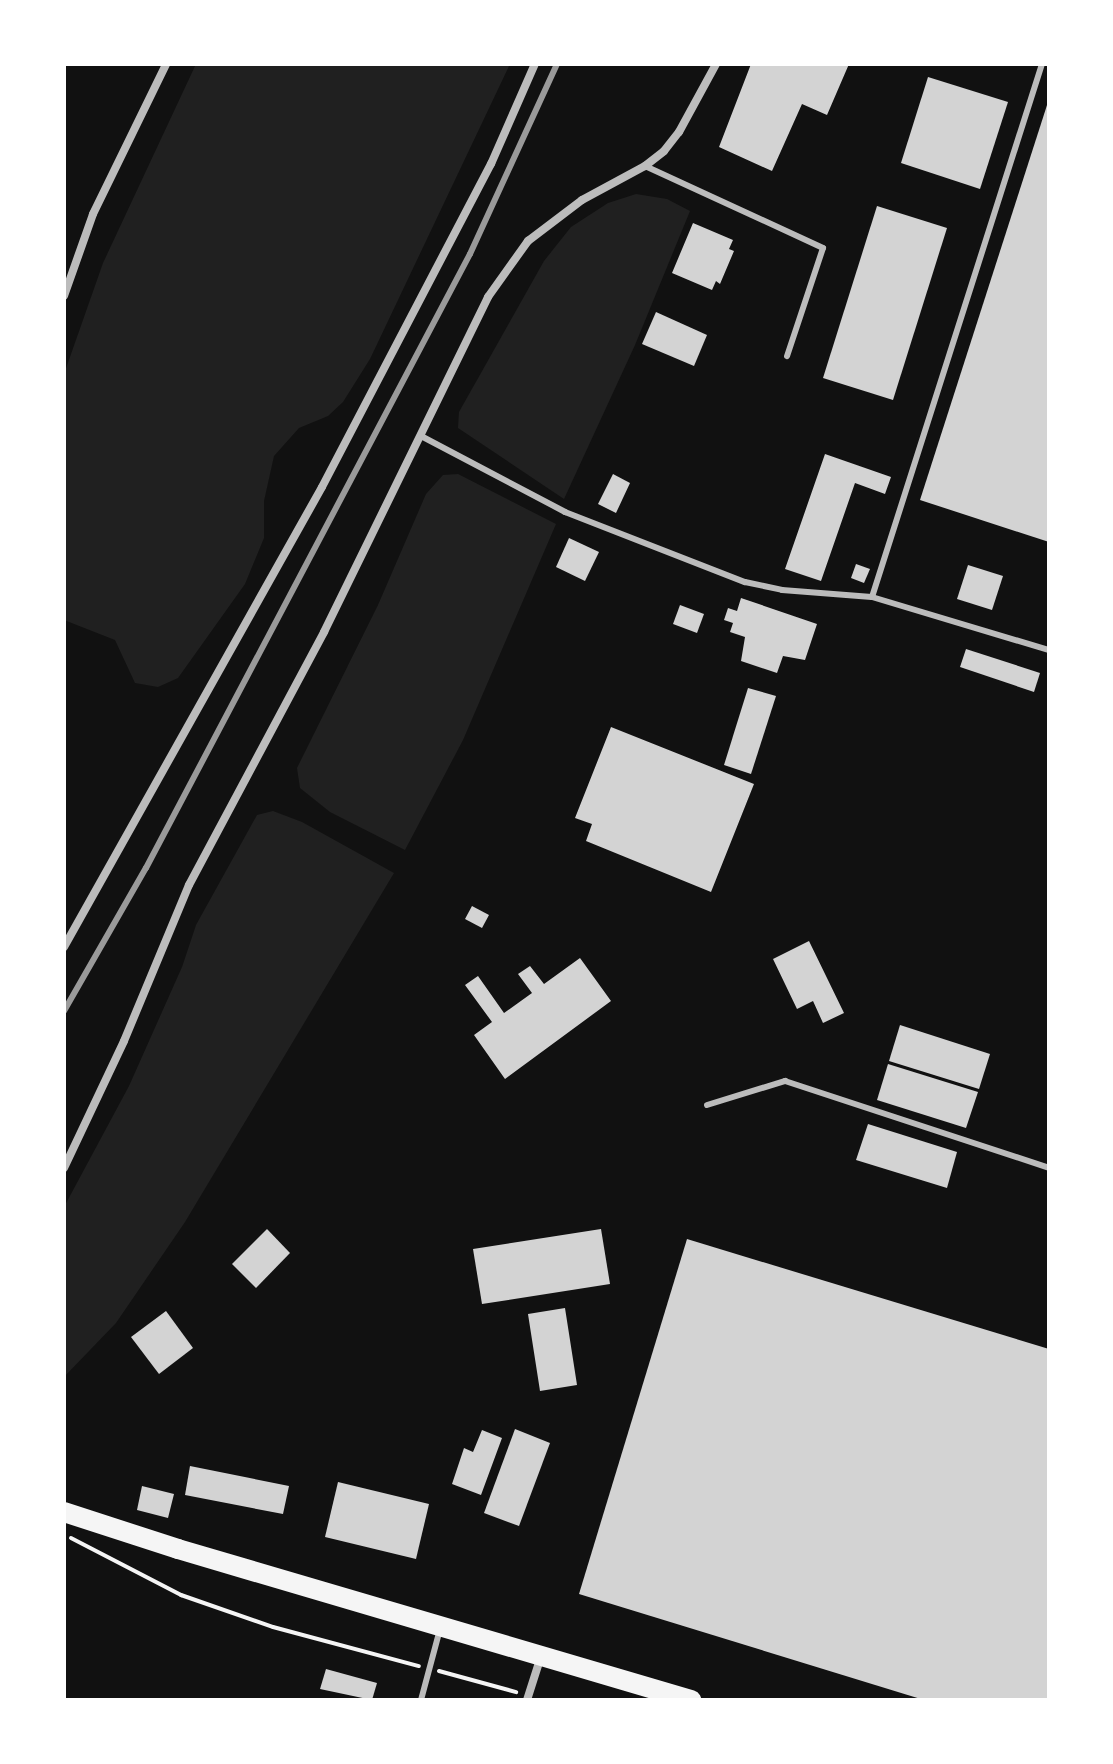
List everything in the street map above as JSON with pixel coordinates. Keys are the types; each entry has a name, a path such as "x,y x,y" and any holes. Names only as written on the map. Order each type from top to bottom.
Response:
{"main road":[{"path":"64,1512 691,1700"}],"street":[{"path":"64,296 93,214 166,64"},
{"path":"64,947 322,487 491,164 535,64"},
{"path":"64,1168 124,1041 189,885 324,632 488,297 528,241 582,200 645,166 679,132 716,64"},
{"path":"527,1698 541,1655"}],"lane":[{"path":"872,597 1042,64"},
{"path":"645,166 823,248 787,356"},
{"path":"421,436 565,512 745,582 782,590 872,597 1049,650"},
{"path":"707,1105 785,1081 1049,1168"},
{"path":"421,1700 441,1625"}],"path":[{"path":"71,1538 181,1595 273,1627 527,1698"}],"shaded area":[{"path":"196,64 510,64 370,359 343,402 328,416 299,428 274,456 264,501 264,538 245,584 178,678 158,687 135,683 115,640 64,620 64,374 103,263"},
{"path":"636,194 667,199 690,211 635,345 564,499 458,428 459,412 544,261 571,227 608,203"},
{"path":"458,474 556,524 463,740 405,850 330,812 300,788 297,768 378,605 426,494 443,475"},
{"path":"273,811 302,822 394,873 185,1222 116,1323 64,1377 64,1207 129,1086 182,967 196,925 257,815"}],"building":[{"path":"751,64 849,64 827,115 802,104 772,171 719,147"},
{"path":"928,77 1008,102 980,189 901,163"},
{"path":"1049,102 1049,542 920,500"},
{"path":"877,206 947,228 893,400 823,378"},
{"path":"693,223 733,240 729,249 734,251 720,284 716,281 712,290 672,273"},
{"path":"656,312 707,335 694,366 642,344"},
{"path":"825,454 891,477 885,494 855,483 821,581 785,569"},
{"path":"613,474 630,483 616,513 598,504"},
{"path":"569,538 599,552 585,581 556,567"},
{"path":"856,564 870,569 864,583 851,578"},
{"path":"968,565 1003,576 992,610 957,599"},
{"path":"741,598 817,624 805,660 783,656 777,673 741,661 745,637 730,632 733,623 724,620 728,608 737,611"},
{"path":"680,605 704,614 697,633 673,624"},
{"path":"966,649 1040,673 1034,692 960,667"},
{"path":"748,688 776,696 751,774 724,765"},
{"path":"611,727 754,784 711,892 586,841 592,824 575,818"},
{"path":"472,906 489,915 482,928 465,919"},
{"path":"809,941 844,1013 823,1023 813,1001 797,1009 773,959"},
{"path":"580,958 611,1001 505,1079 474,1035 492,1022 465,985 478,976 504,1013 532,993 518,974 530,966 544,984"},
{"path":"900,1025 990,1054 979,1089 889,1061"},
{"path":"888,1064 978,1092 966,1128 877,1100"},
{"path":"868,1124 957,1152 947,1188 856,1160"},
{"path":"267,1229 290,1253 256,1288 232,1264"},
{"path":"601,1229 610,1284 482,1304 473,1249"},
{"path":"687,1239 1049,1349 1049,1700 924,1700 579,1594"},
{"path":"565,1308 577,1385 540,1391 528,1314"},
{"path":"166,1311 193,1348 159,1374 131,1337"},
{"path":"515,1429 550,1443 519,1526 484,1513"},
{"path":"482,1430 502,1438 481,1495 452,1484 464,1448 473,1452"},
{"path":"190,1466 289,1486 283,1514 185,1495"},
{"path":"338,1482 429,1504 416,1559 325,1537"},
{"path":"142,1486 174,1494 168,1518 137,1510"},
{"path":"326,1669 377,1683 372,1700 320,1689"}],"railway":[{"path":"64,1011 146,868 470,254 557,64"}]}
